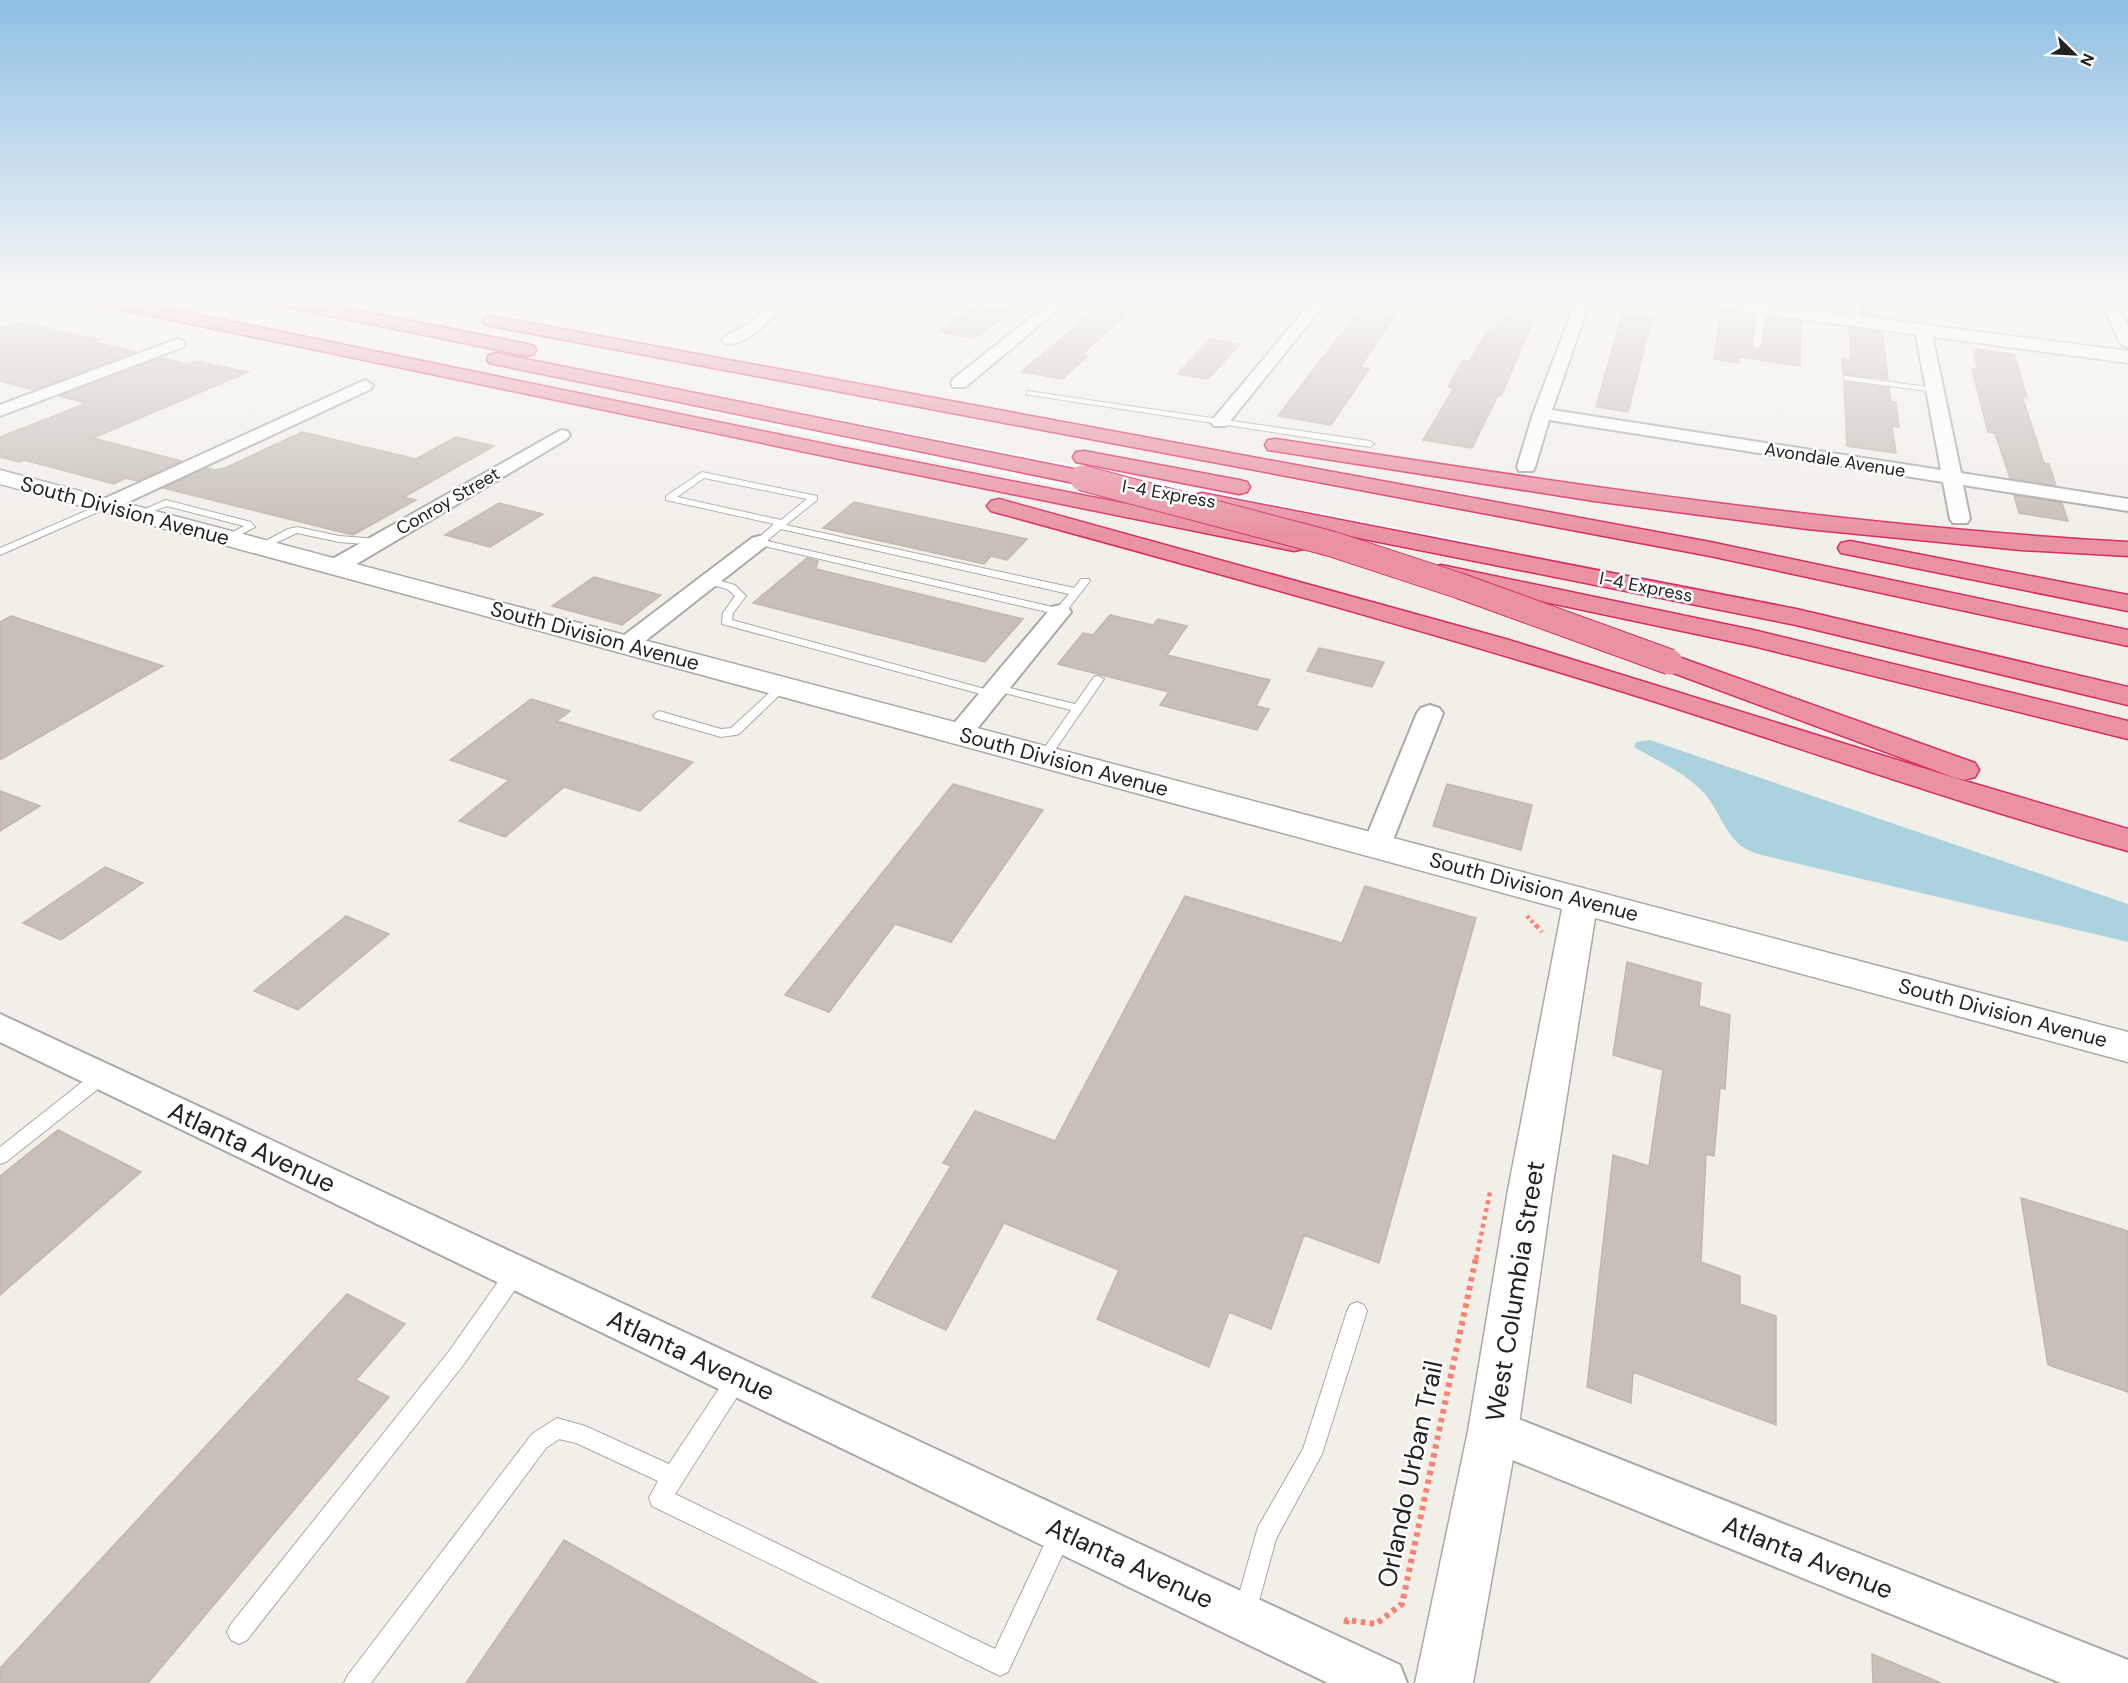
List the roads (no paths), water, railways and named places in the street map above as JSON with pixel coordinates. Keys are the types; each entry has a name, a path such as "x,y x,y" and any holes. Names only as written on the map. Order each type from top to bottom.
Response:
{"highway":[{"path":"484,380 1753,638 2128,730"},
{"name":"I-4 Express","path":"603,380 1082,478 1481,543"},
{"name":"I-4 Express","path":"646,380 1481,543 2128,696"},
{"path":"810,380 1710,549 2128,638"},
{"path":"864,380 1529,476 1713,512 1896,534 2037,545 2128,549"},
{"path":"844,454 889,476 1456,633 1667,697 1896,771 2128,840"},
{"path":"1529,476 2128,603"},
{"path":"1082,478 1204,508 1332,544 1534,612 2128,830"}],"street":[{"path":"0,411 83,380"},
{"path":"959,383 963,380"},
{"path":"1220,422 1255,380"},
{"path":"1529,476 1542,414 1555,380"},
{"path":"1933,380 1960,519"},
{"path":"104,506 365,385"},
{"name":"Avondale Avenue","path":"1542,414 2128,506"},
{"name":"Conroy Street","path":"335,567 561,435"},
{"name":"South Division Avenue","path":"3,480 627,644 2128,1047"},
{"path":"627,644 759,542"},
{"path":"959,734 1060,612"},
{"path":"1377,845 1430,713"},
{"name":"West Columbia Street","path":"1444,1683 1493,1431 1530,1190 1581,899"},
{"name":"Atlanta Avenue","path":"0,1027 1382,1683"},
{"name":"Atlanta Avenue","path":"1493,1431 2123,1683"}],"lane":[{"path":"1858,380 1935,390"},
{"path":"1030,393 1370,444"},
{"path":"759,542 780,525 814,498 702,475 669,498 780,525 1076,592"},
{"path":"0,552 104,506"},
{"path":"259,547 297,530 339,539 378,542"},
{"path":"759,542 1060,612 1085,581"},
{"path":"709,581 731,587 741,596 728,614 726,622 994,691 1078,708"},
{"path":"1044,757 1098,679"},
{"path":"659,715 721,733 735,731 783,686"},
{"path":"0,1157 102,1076"},
{"path":"239,1632 457,1357 516,1272"},
{"path":"1244,1617 1266,1535 1312,1454 1357,1311"},
{"path":"738,1377 660,1498 1000,1664 1062,1531"},
{"path":"356,1683 539,1441 557,1428 578,1433 673,1477"}],"water":[{"path":"1650,740 2128,904 2128,942 1751,851 1733,838 1707,796 1693,783 1677,771 1634,747 1636,742"}]}
